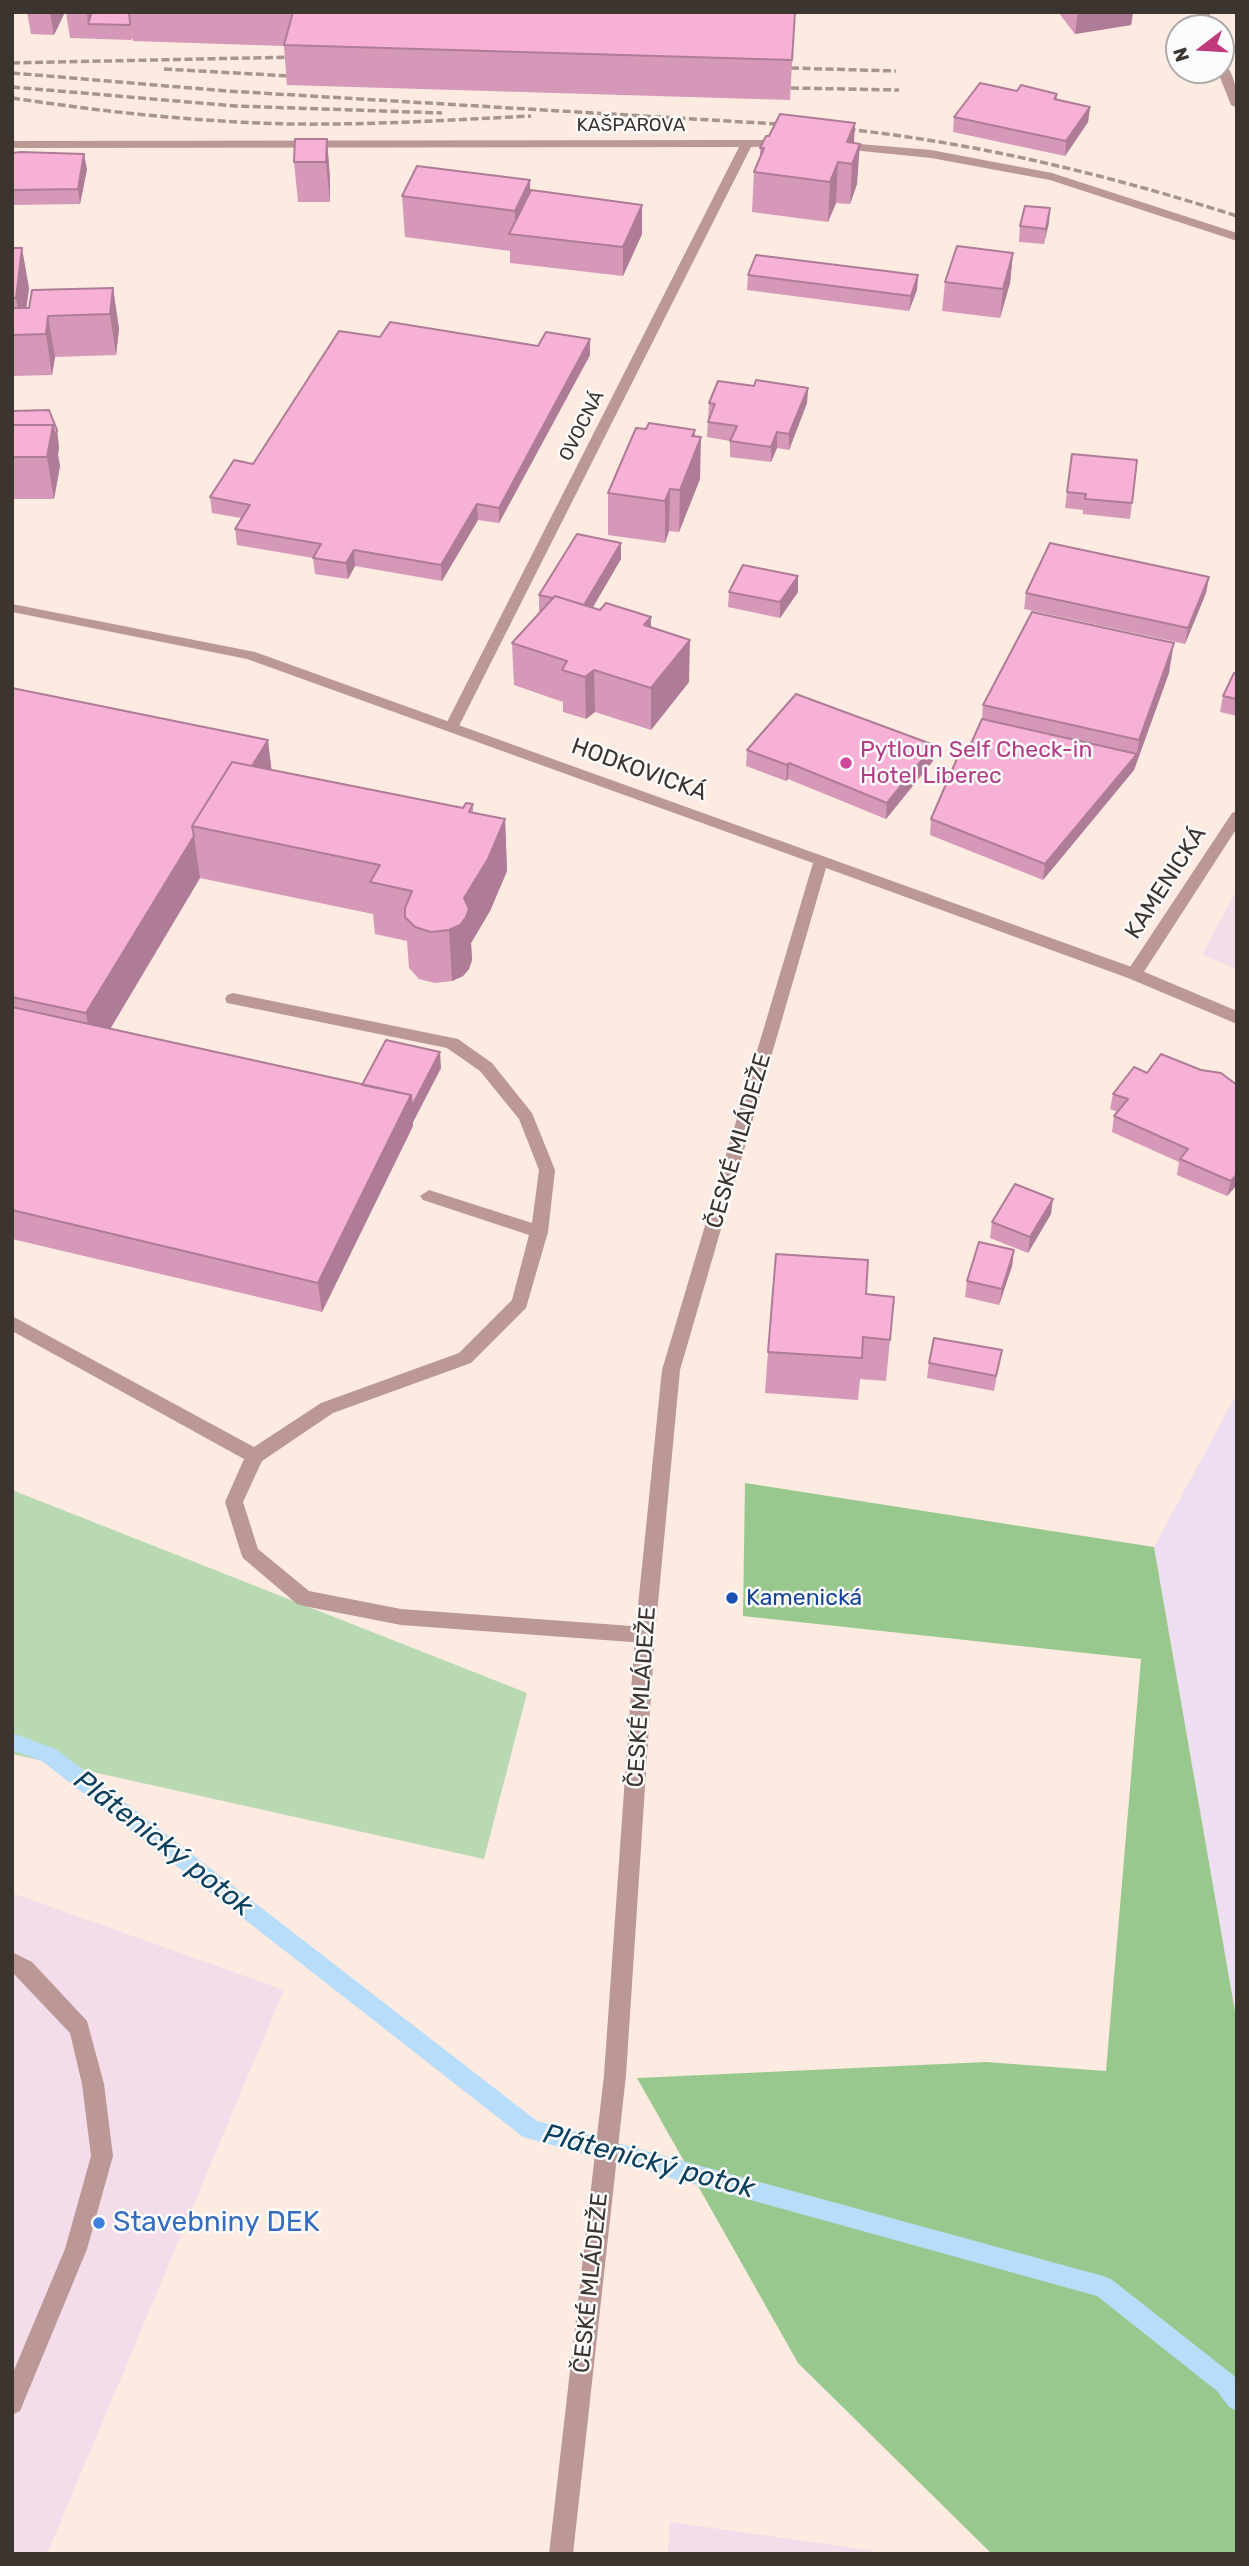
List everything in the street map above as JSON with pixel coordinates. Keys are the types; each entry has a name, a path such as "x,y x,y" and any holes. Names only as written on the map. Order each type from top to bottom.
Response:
{"street":[{"path":"1229,84 1237,105"},
{"name":"OVOCNÁ","path":"452,726 747,143"},
{"name":"KAŠPAROVA","path":"12,145 796,143"},
{"path":"822,144 931,153 1052,177 1237,237"},
{"name":"HODKOVICKÁ","path":"12,608 250,655 1134,974 1237,1018"},
{"name":"KAMENICKÁ","path":"1134,974 1237,816"},
{"name":"ČESKÉ MLÁDEŽE","path":"561,2554 615,2075 645,1635 671,1370 821,860"},
{"path":"233,999 452,1043 486,1067 526,1116 547,1170 538,1232 520,1303 465,1358 327,1408 254,1456 234,1503 250,1553 304,1598 401,1617 645,1635"},
{"path":"429,1196 538,1232"},
{"path":"12,1323 254,1456"},
{"path":"12,1961 25,1969 79,2028 93,2084 102,2155 76,2249 12,2403"}],"shaded area":[{"path":"1237,889 1237,969 1202,955"},
{"path":"1237,1393 1237,2023 1154,1547"},
{"name":"Stavebniny DEK","path":"12,1893 284,1990 47,2554 12,2554"},
{"path":"670,2522 868,2550 879,2554 668,2554"}],"green space":[{"path":"745,1483 1154,1547 1237,2023 1237,2554 992,2554 798,2363 637,2078 986,2062 1106,2071 1141,1659 743,1616"},
{"path":"12,1490 527,1693 484,1859 12,1754"}],"building":[{"path":"92,12 129,12 130,25 88,24"},
{"path":"293,12 795,12 792,60 284,45"},
{"path":"980,83 1017,91 1021,85 1057,94 1054,99 1090,107 1066,141 954,117"},
{"path":"780,114 855,123 847,142 860,144 852,164 838,162 830,182 754,172 764,148 760,148"},
{"path":"295,139 327,139 326,162 294,162"},
{"path":"12,153 84,154 78,189 12,190"},
{"path":"417,166 530,180 515,211 402,196"},
{"path":"531,190 642,205 623,247 509,234"},
{"path":"1025,206 1050,208 1046,229 1020,226"},
{"path":"957,246 1013,253 1003,289 945,282"},
{"path":"12,248 22,248 16,298 12,298"},
{"path":"756,255 918,275 911,296 748,275"},
{"path":"113,288 110,314 48,316 46,334 12,335 12,308 29,308 32,290"},
{"path":"390,322 538,346 546,332 590,339 499,508 477,504 441,565 354,550 346,563 313,558 321,544 235,529 250,505 210,497 234,460 253,464 339,331 380,337"},
{"path":"756,380 808,388 789,434 777,432 771,447 730,441 737,426 708,422 715,404 709,403 718,381 754,386"},
{"path":"49,410 57,430 55,439 53,425 12,425 12,411"},
{"path":"649,423 695,430 692,436 701,437 680,490 670,489 665,501 608,493 636,428 646,429"},
{"path":"12,425 53,425 47,457 12,457"},
{"path":"1072,454 1137,460 1132,503 1085,499 1086,494 1067,492"},
{"path":"577,534 621,543 584,605 555,596 553,598 539,595"},
{"path":"1050,543 1209,577 1188,628 1026,593"},
{"path":"743,565 798,576 780,602 729,592"},
{"path":"555,596 600,610 606,603 651,617 644,625 690,640 651,688 594,670 585,677 562,670 567,661 512,643"},
{"path":"1032,612 1174,643 1139,740 983,705"},
{"path":"1234,673 1237,673 1237,699 1223,696"},
{"path":"12,688 268,740 252,766 232,762 192,826 194,836 86,1013 12,997"},
{"path":"796,694 934,745 887,803 789,763 787,765 747,750"},
{"path":"982,719 1137,754 1045,864 931,819 962,747 969,748"},
{"path":"232,762 463,808 466,803 473,804 469,812 505,819 488,859 464,898 469,909 466,917 460,925 449,930 431,932 415,927 405,917 405,908 412,891 370,882 380,865 192,826"},
{"path":"12,1007 411,1095 318,1283 12,1210"},
{"path":"386,1040 440,1052 412,1106 411,1095 362,1085"},
{"path":"1161,1054 1201,1070 1221,1073 1237,1085 1237,1174 1231,1181 1180,1159 1188,1149 1114,1116 1128,1099 1113,1094 1134,1067 1147,1073"},
{"path":"1015,1184 1053,1199 1030,1237 992,1222"},
{"path":"979,1242 1014,1250 1002,1289 967,1281"},
{"path":"776,1254 868,1260 866,1294 894,1297 890,1340 863,1337 862,1358 768,1352"},
{"path":"934,1338 1002,1350 996,1376 929,1363"}],"waterway":[{"name":"Plátenický potok","path":"12,1741 49,1755 531,2130 1103,2287 1225,2383 1237,2399"}],"railway":[{"path":"12,63 295,57"},
{"path":"791,68 896,71"},
{"path":"164,69 290,76"},
{"path":"12,73 227,91 794,125"},
{"path":"12,87 235,106 442,113"},
{"path":"791,88 899,90"},
{"path":"12,98 152,116 257,123 352,124 531,116"},
{"path":"836,128 989,151 1138,186 1237,216"}],"place":[{"name":"Pytloun Self Check-in Hotel Liberec","path":"846,763"},
{"name":"Kamenická","path":"732,1598"},
{"name":"Stavebniny DEK","path":"99,2223"}]}
